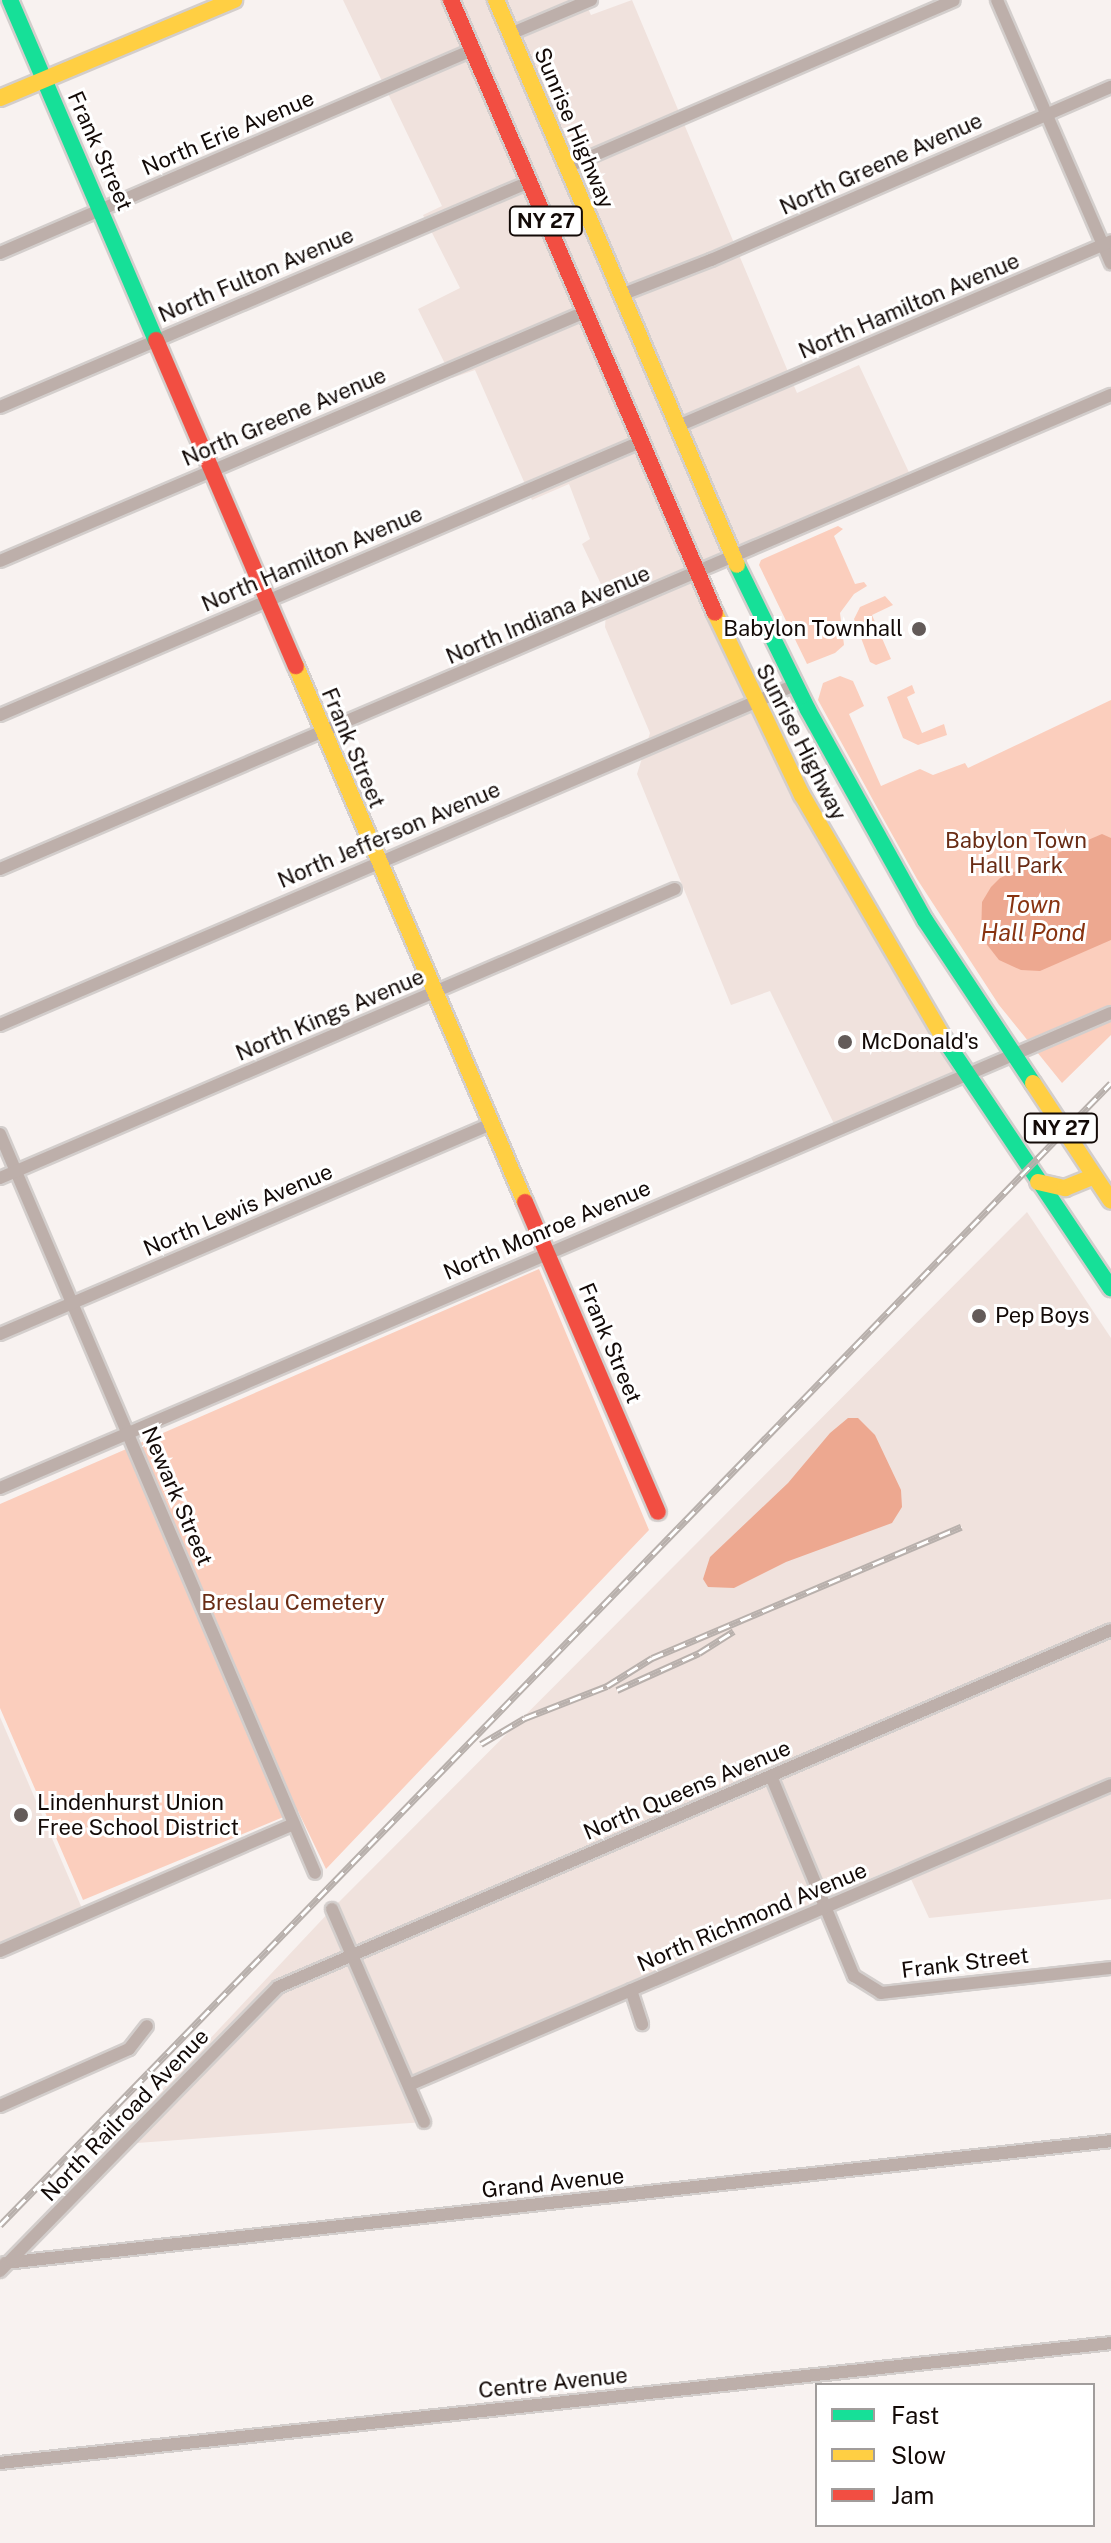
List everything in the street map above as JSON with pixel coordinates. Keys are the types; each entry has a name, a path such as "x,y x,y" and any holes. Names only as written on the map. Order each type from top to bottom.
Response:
{"main road":[{"name":"Frank Street","path":"10,0 658,1512"},
{"path":"0,98 234,0"},
{"name":"Sunrise Highway","path":"451,0 696,574 755,702 855,894 966,1075 1111,1288"},
{"name":"Sunrise Highway","path":"496,0 734,558 795,685 901,880 1012,1055 1111,1201"},
{"path":"1038,1182 1065,1188 1094,1176"}],"street":[{"path":"510,34 591,0"},
{"path":"567,167 954,0"},
{"path":"997,0 1107,243 1111,263"},
{"name":"North Erie Avenue","path":"0,253 472,50"},
{"name":"North Greene Avenue","path":"621,295 718,257 1111,87"},
{"name":"North Fulton Avenue","path":"0,407 529,182"},
{"name":"North Hamilton Avenue","path":"678,426 1107,243"},
{"name":"North Greene Avenue","path":"0,561 585,312"},
{"name":"North Indiana Avenue","path":"0,869 1111,395"},
{"name":"North Hamilton Avenue","path":"0,715 640,442"},
{"name":"North Jefferson Avenue","path":"0,1025 795,685"},
{"name":"North Kings Avenue","path":"0,1178 675,889"},
{"name":"North Monroe Avenue","path":"0,1488 1111,1013"},
{"name":"North Lewis Avenue","path":"0,1334 491,1124"},
{"name":"Newark Street","path":"0,1134 315,1873"},
{"path":"1094,1176 1111,1167"},
{"name":"North Queens Avenue","path":"278,1987 1111,1630"},
{"name":"Frank Street","path":"771,1776 854,1976 881,1993 1111,1968"},
{"name":"North Richmond Avenue","path":"409,2085 1111,1785"},
{"path":"0,1951 294,1824"},
{"path":"332,1909 424,2122"},
{"name":"North Railroad Avenue","path":"3,2266 278,1987"},
{"path":"631,1990 642,2024"},
{"path":"0,2106 129,2049 147,2026"},
{"name":"Grand Avenue","path":"3,2266 1111,2141"},
{"name":"Centre Avenue","path":"0,2463 1111,2343"}],"shaded area":[{"path":"343,0 584,0 591,15 632,0 797,393 859,365 913,481 697,573 755,702 966,1075 837,1130 770,991 731,1005 637,774 650,733 605,627 607,597 582,544 590,539 569,484 532,500 475,370 452,378 418,309 460,288 423,215 442,206"},
{"path":"1027,1212 1111,1338 1111,1899 929,1918 904,1864 399,2081 424,2122 110,2145 332,1909"},
{"name":"Lindenhurst Union Free School District","path":"0,1717 84,1913 0,1951"}],"green space":[{"path":"838,526 843,529 834,536 855,584 864,582 867,586 854,594 840,613 844,645 835,653 807,664 759,565 761,560"},
{"path":"885,596 893,605 872,615 891,659 876,665 870,662 854,619 860,607"},
{"name":"Babylon Town Hall Park","path":"840,676 853,681 864,706 849,714 881,786 920,769 933,775 965,763 968,768 1111,700 1111,1035 1062,1083 999,1005 917,879 818,700 823,683"},
{"path":"912,685 915,693 907,697 922,733 944,724 947,735 918,745 903,738 887,697"},
{"name":"Breslau Cemetery","path":"539,1269 649,1530 326,1869 298,1811 83,1900 0,1708 0,1504"}],"water":[{"name":"Town Hall Pond","path":"1102,834 1111,838 1111,940 1040,971 1021,970 999,960 981,937 982,902 991,887 1000,878"},
{"path":"848,1418 858,1418 875,1435 901,1490 902,1507 892,1523 786,1562 734,1588 708,1587 703,1579 710,1557 788,1483 830,1433"}],"railway":[{"path":"0,2225 1111,1083"},
{"path":"481,1744 525,1718 607,1686 652,1658 961,1527"},
{"path":"617,1690 699,1653 734,1631"}],"traffic: fast":[{"path":"10,0 156,340"},
{"path":"737,565 808,710 925,920 1033,1083"},
{"path":"944,1039 1111,1288"}],"traffic: slow":[{"path":"0,98 234,0"},
{"path":"496,0 737,565"},
{"path":"715,613 802,795 944,1039"},
{"path":"296,666 525,1202"},
{"path":"1033,1083 1111,1201"},
{"path":"1038,1182 1065,1188 1094,1176"}],"traffic: jam":[{"path":"451,0 715,613"},
{"path":"156,340 296,666"},
{"path":"525,1202 658,1512"}],"place":[{"name":"Babylon Townhall","path":"919,629"},
{"name":"McDonald's","path":"845,1042"},
{"name":"Pep Boys","path":"979,1316"},
{"name":"Lindenhurst Union Free School District","path":"21,1815"}]}
